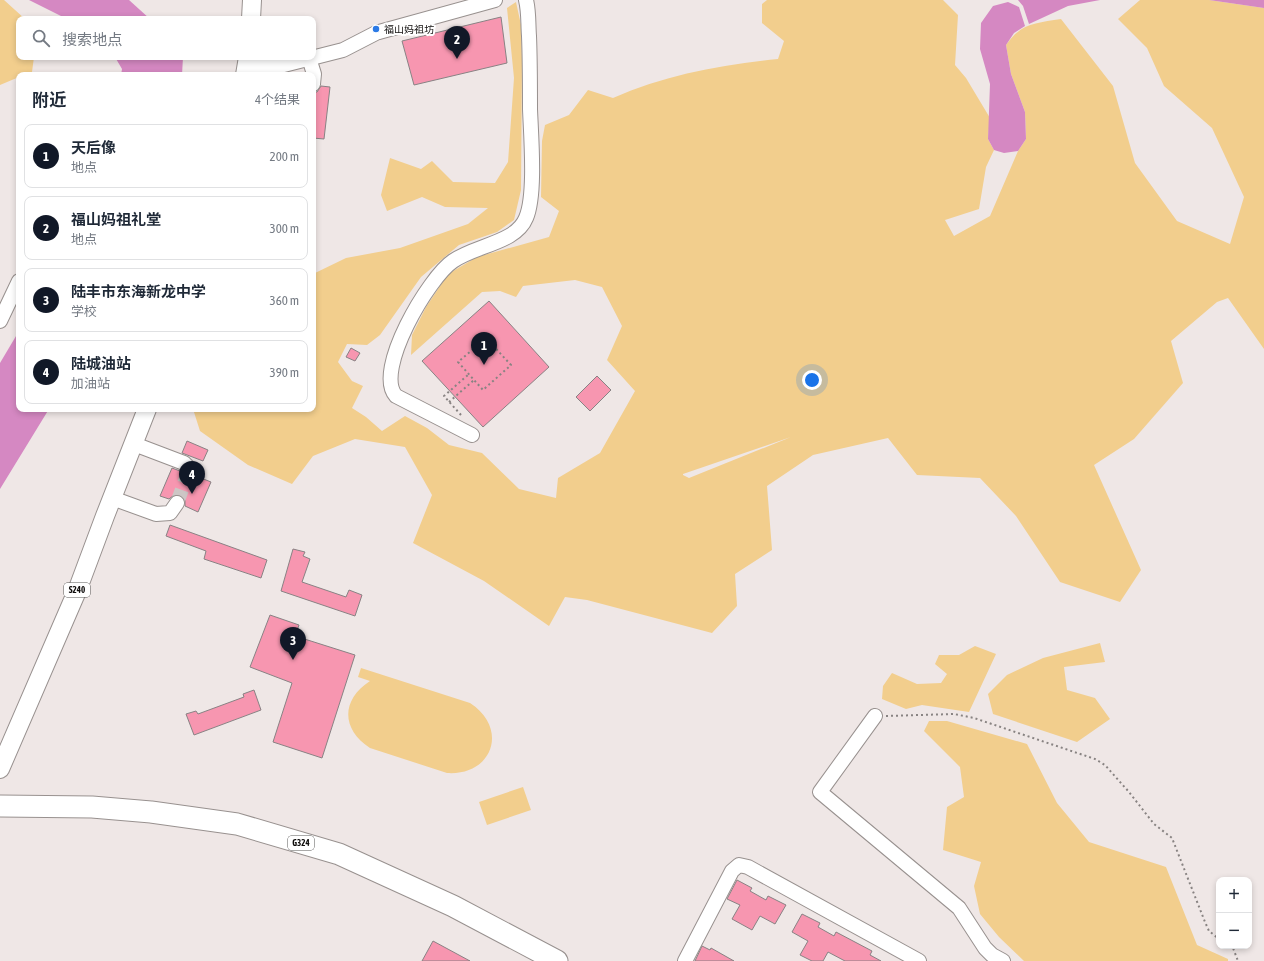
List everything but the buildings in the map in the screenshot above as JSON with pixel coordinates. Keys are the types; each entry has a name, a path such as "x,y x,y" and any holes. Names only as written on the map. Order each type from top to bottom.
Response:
{"highway":[{"name":"G324","path":"0,806 92,807 151,812 237,824 339,854 453,906 557,961"}],"main road":[{"path":"251,16 252,0"},
{"name":"S240","path":"0,769 77,591 146,412"}],"street":[{"path":"316,56 343,50 378,32 495,0"},
{"path":"472,435 396,396 392,392 392,369 397,350 410,319 434,279 451,262 467,252 512,236 520,228 527,217 531,200 531,168 530,56 526,0"},
{"path":"247,66 276,67 284,70 305,60"},
{"path":"310,60 313,72"},
{"path":"0,321 16,286"},
{"path":"134,444 184,463 188,466 188,473"},
{"path":"112,498 159,515 170,513 177,503"},
{"path":"875,716 820,792 960,908 985,948 992,955 1003,961"},
{"path":"685,961 732,871 739,865 748,867 919,961"}],"path":[{"path":"486,338 511,365 483,390 469,374 458,362 486,338"},
{"path":"444,396 469,374"},
{"path":"449,402 474,380"},
{"path":"875,716 934,713 968,717 1077,752 1095,759 1105,765 1129,792 1154,824 1172,838 1209,931 1216,937"},
{"path":"1233,949 1238,961"}],"shaded area":[{"path":"0,0 4,0 22,16 16,16 16,60 34,60 32,72 16,72 16,78 0,85"},
{"path":"29,0 129,0 147,16 61,16"},
{"path":"767,0 943,0 958,15 955,65 966,78 990,118 988,139 994,150 986,167 979,209 945,220 954,236 990,216 1018,151 1026,139 1025,112 1011,74 1006,45 1017,32 1023,28 1037,23 1061,19 1113,86 1135,163 1177,221 1230,244 1244,197 1212,128 1164,86 1147,48 1118,19 1140,0 1209,0 1264,8 1264,349 1228,298 1217,302 1171,341 1183,383 1134,439 1094,465 1141,570 1120,602 1060,582 1016,516 980,478 917,475 888,438 813,455 767,486 772,550 735,574 737,606 712,633 587,600 565,597 549,626 484,581 413,543 432,495 405,447 355,439 313,456 292,484 248,465 200,431 194,412 316,412 316,273 346,258 400,248 468,224 488,208 445,207 422,197 387,211 381,195 390,158 421,169 432,161 453,182 495,183 508,162 514,78 507,8 516,2 521,25 522,60 521,190 514,220 497,232 459,245 421,277 380,335 367,345 347,344 338,362 352,381 363,386 352,408 366,417 382,431 405,416 427,428 449,445 482,453 519,489 556,498 558,478 600,453 635,391 607,360 622,326 602,287 575,280 523,286 516,297 500,291 482,292 411,355 412,335 426,307 448,274 477,257 549,237 559,211 541,197 542,141 545,125 569,115 588,90 613,98 653,83 694,72 735,64 778,59 784,41 762,23 762,4","holes":["791,437 689,478 683,474"]},
{"path":"1018,0 1100,0 1068,6 1029,24 1023,6"},
{"path":"1209,0 1264,0 1264,8"},
{"path":"1008,2 1019,7 1025,26 1014,33 1006,45 1011,74 1025,112 1026,139 1018,151 1004,153 994,150 988,139 990,84 980,49 981,23 993,6"},
{"path":"117,60 183,60 182,72 122,72 122,69"},
{"path":"16,336 16,412 47,412 0,489 0,363"},
{"path":"1100,643 1105,662 1064,667 1067,690 1095,698 1110,719 1077,742 993,714 988,694 1007,675 1043,658"},
{"path":"975,646 996,654 969,712 922,705 906,709 882,699 883,686 892,673 917,684 941,683 947,674 935,664 939,655 959,655"},
{"path":"361,668 470,703 482,713 489,725 492,737 490,748 485,759 475,767 463,772 447,773 370,748 360,740 354,732 348,714 354,697 360,689 370,681 358,677"},
{"path":"929,721 947,721 1027,744 1057,803 1089,842 1166,867 1197,945 1228,959 1228,961 1024,961 999,937 980,914 974,886 981,862 943,850 947,807 964,797 960,767 924,731"},
{"path":"523,787 531,810 487,825 479,802"}],"tunnel":[{"path":"177,503 188,473"}],"place":[{"name":"福山妈祖坊","path":"376,29"},
{"name":"福山妈祖礼堂","path":"457,59"},
{"name":"天后像","path":"484,365"},
{"name":"陆城油站","path":"192,494"},
{"name":"陆丰市东海新龙中学","path":"293,660"}]}
